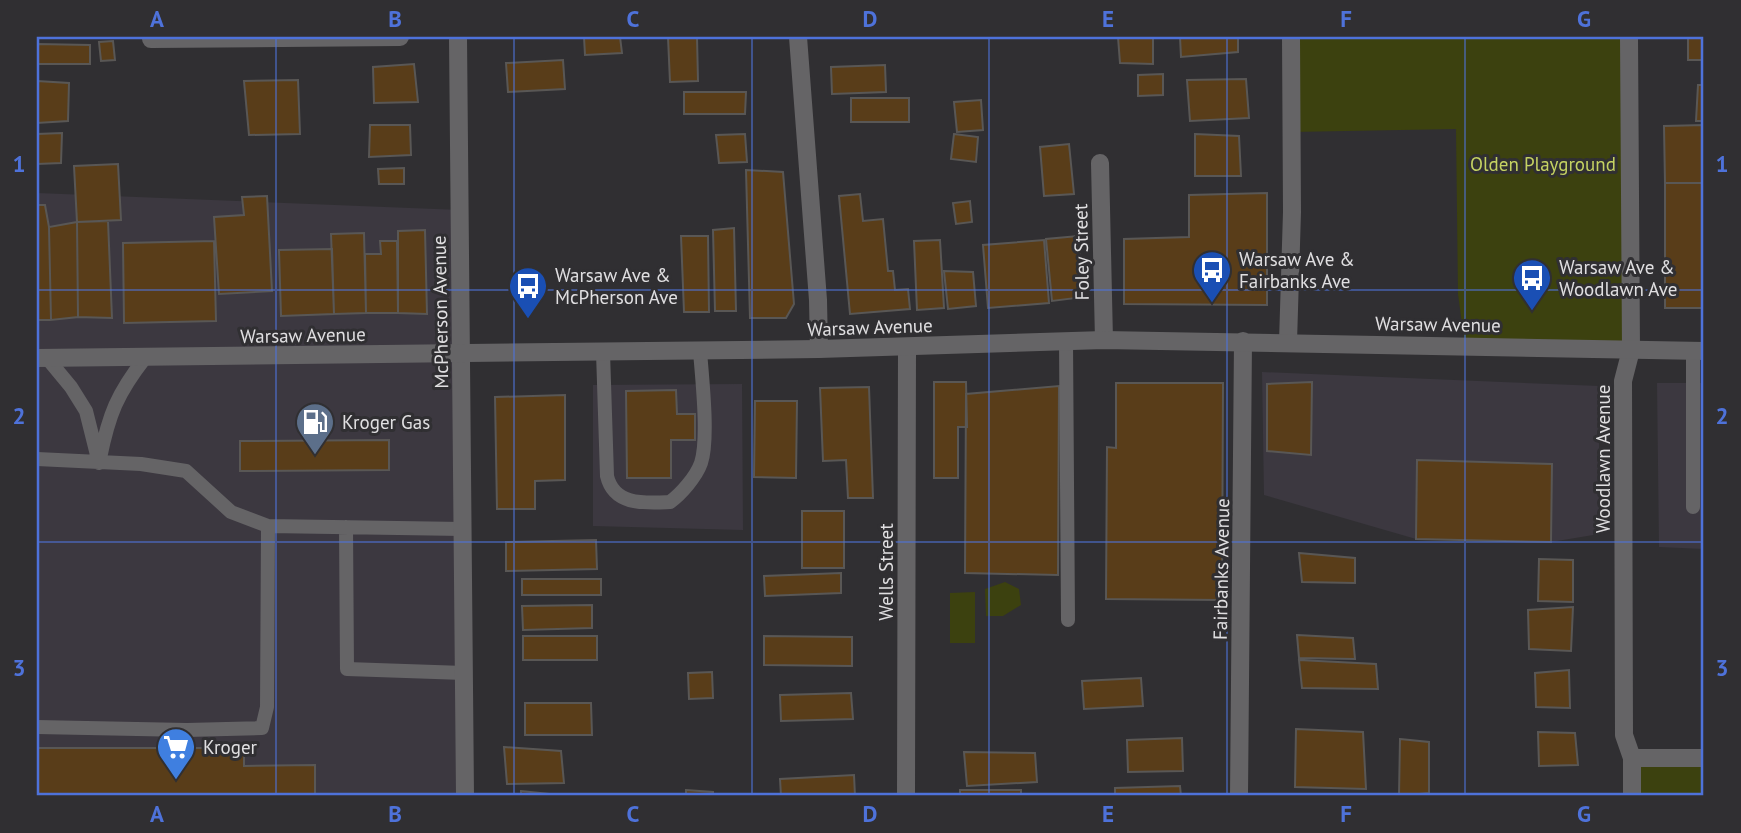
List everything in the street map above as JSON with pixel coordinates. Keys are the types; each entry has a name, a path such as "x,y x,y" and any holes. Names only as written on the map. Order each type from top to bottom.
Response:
{"street":[{"path":"151,39 400,37"},
{"name":"McPherson Avenue","path":"458,37 465,796"},
{"path":"798,37 818,300 819,349"},
{"path":"1288,342 1292,212 1291,37"},
{"name":"Woodlawn Avenue","path":"1629,37 1631,350 1623,381 1624,735 1632,758 1632,796"},
{"name":"Foley Street","path":"1100,163 1104,340"},
{"name":"Warsaw Avenue","path":"42,358 819,349 1104,340 1698,351"},
{"name":"Fairbanks Avenue","path":"1238,796 1243,341"},
{"name":"Wells Street","path":"906,347 906,796"},
{"path":"1632,758 1704,758"}],"lane":[{"path":"1066,341 1068,620"},
{"path":"603,352 609,487 619,496 639,503 670,502 701,464 704,446 700,351"},
{"path":"1693,507 1699,461 1698,351"},
{"path":"42,358 71,387 86,411 99,463"},
{"path":"99,463 110,412 123,386 145,358"},
{"path":"37,459 141,464 187,471 231,512 268,526 463,529"},
{"path":"37,727 262,728 267,707 268,526"},
{"path":"346,527 347,669 464,673"}],"shaded area":[{"path":"37,193 460,210 465,796 37,796"},
{"path":"1262,372 1599,386 1599,534 1551,542 1416,539 1264,495"},
{"path":"1657,383 1704,383 1704,549 1659,547"},
{"path":"742,384 743,530 593,526 593,385"}],"green space":[{"name":"Olden Playground","path":"1291,37 1629,37 1631,350 1465,346 1458,294 1456,129 1291,132"},
{"path":"1005,582 1019,589 1021,605 1003,616 986,616 985,589"},
{"path":"975,592 975,643 950,643 950,593"},
{"path":"1632,758 1704,758 1704,796 1632,796"}],"building":[{"path":"584,37 620,37 622,53 585,55"},
{"path":"668,37 697,37 698,81 670,82"},
{"path":"1118,37 1153,37 1153,64 1120,63"},
{"path":"1180,37 1238,37 1238,52 1181,57"},
{"path":"1688,37 1704,37 1704,60 1688,60"},
{"path":"113,41 115,60 101,61 99,42"},
{"path":"37,44 90,45 90,64 37,64"},
{"path":"563,60 565,89 508,92 506,63"},
{"path":"414,64 418,102 374,103 373,67"},
{"path":"885,65 886,92 832,94 831,67"},
{"path":"1163,74 1163,95 1138,96 1138,75"},
{"path":"1246,79 1249,118 1190,121 1187,80"},
{"path":"298,80 300,134 249,135 244,81"},
{"path":"37,81 69,83 68,121 37,123"},
{"path":"1698,85 1704,85 1704,121 1696,121"},
{"path":"684,92 746,92 745,114 684,114"},
{"path":"851,98 909,98 909,122 851,122"},
{"path":"981,100 983,130 957,132 954,102"},
{"path":"370,125 410,125 411,155 369,157"},
{"path":"1704,125 1704,183 1665,183 1664,126"},
{"path":"62,133 61,163 37,164 37,134"},
{"path":"745,134 747,162 719,163 716,135"},
{"path":"954,134 978,137 976,162 951,159"},
{"path":"1195,134 1239,136 1241,176 1195,176"},
{"path":"1069,144 1074,194 1044,196 1040,147"},
{"path":"118,164 121,220 77,222 74,166"},
{"path":"404,168 404,184 379,184 378,169"},
{"path":"746,170 783,172 794,304 786,318 750,318"},
{"path":"1665,183 1704,183 1704,308 1665,308"},
{"path":"1267,193 1267,305 1124,304 1124,239 1189,237 1189,195"},
{"path":"860,194 863,221 883,219 888,271 893,271 895,290 908,289 910,309 850,314 839,196"},
{"path":"267,196 272,291 219,294 214,217 244,215 242,197"},
{"path":"970,201 972,222 956,224 953,203"},
{"path":"37,205 45,205 49,227 51,320 37,320"},
{"path":"108,221 112,318 78,317 77,222"},
{"path":"77,222 78,317 51,320 49,227"},
{"path":"734,228 736,311 715,311 713,230"},
{"path":"425,230 427,314 398,313 398,231"},
{"path":"364,233 366,313 334,314 331,234"},
{"path":"681,236 708,236 709,312 684,312"},
{"path":"1078,236 1084,297 1052,301 1046,239"},
{"path":"940,240 944,308 917,310 914,241"},
{"path":"1044,240 1049,303 988,308 983,245"},
{"path":"214,241 216,321 124,323 123,243"},
{"path":"380,241 397,241 398,313 366,313 365,254 381,254"},
{"path":"332,249 334,314 281,316 279,250"},
{"path":"944,271 973,272 976,306 948,309"},
{"path":"934,382 966,382 967,427 958,427 958,478 934,478"},
{"path":"1312,382 1311,455 1267,451 1267,384"},
{"path":"1116,383 1223,383 1222,600 1106,599 1107,447 1116,448"},
{"path":"1059,386 1058,575 965,573 966,394"},
{"path":"869,387 873,498 848,498 846,460 823,461 820,388"},
{"path":"676,390 677,414 695,414 695,440 671,440 671,478 627,478 626,391"},
{"path":"565,395 565,480 535,481 535,509 497,509 495,397"},
{"path":"755,401 797,401 796,478 754,477"},
{"name":"Kroger Gas","path":"389,440 389,470 240,471 240,441"},
{"path":"1417,460 1552,464 1551,542 1416,539"},
{"path":"802,511 844,511 844,568 802,568"},
{"path":"596,540 597,569 506,571 506,542"},
{"path":"1299,553 1355,558 1355,583 1302,582"},
{"path":"1539,559 1573,560 1573,602 1538,601"},
{"path":"841,573 841,593 765,596 764,576"},
{"path":"522,579 601,579 601,595 522,595"},
{"path":"592,605 592,628 523,630 522,606"},
{"path":"1573,607 1571,651 1529,649 1528,610"},
{"path":"1297,635 1353,638 1355,659 1299,658"},
{"path":"523,636 597,636 597,660 523,660"},
{"path":"764,636 852,637 852,666 764,665"},
{"path":"1299,660 1376,664 1378,689 1302,688"},
{"path":"1569,670 1570,708 1536,707 1535,673"},
{"path":"712,672 713,698 689,699 688,673"},
{"path":"1141,678 1143,706 1084,709 1082,681"},
{"path":"851,693 853,719 781,721 780,695"},
{"path":"525,703 591,703 592,735 525,735"},
{"path":"1296,729 1363,732 1366,789 1295,787"},
{"path":"1538,732 1575,733 1578,765 1539,766"},
{"path":"1182,738 1183,771 1128,772 1127,740"},
{"path":"1400,739 1429,742 1429,793 1399,796"},
{"path":"504,747 561,751 564,783 507,784"},
{"name":"Kroger","path":"37,748 244,748 244,766 315,765 315,796 37,796"},
{"path":"964,752 1035,753 1037,782 967,786"},
{"path":"854,775 855,796 781,796 780,779"},
{"path":"1180,786 1181,796 1115,796 1115,788"},
{"path":"686,790 713,792 713,796 686,796"},
{"path":"960,790 1021,790 1021,796 960,796"},
{"path":"521,791 569,796 521,796"}],"place":[{"name":"Warsaw Ave & Fairbanks Ave","path":"1212,304"},
{"name":"Warsaw Ave & Woodlawn Ave","path":"1532,312"},
{"name":"Warsaw Ave & McPherson Ave","path":"528,320"},
{"name":"Kroger Gas","path":"315,456"},
{"name":"Kroger","path":"176,781"}]}
